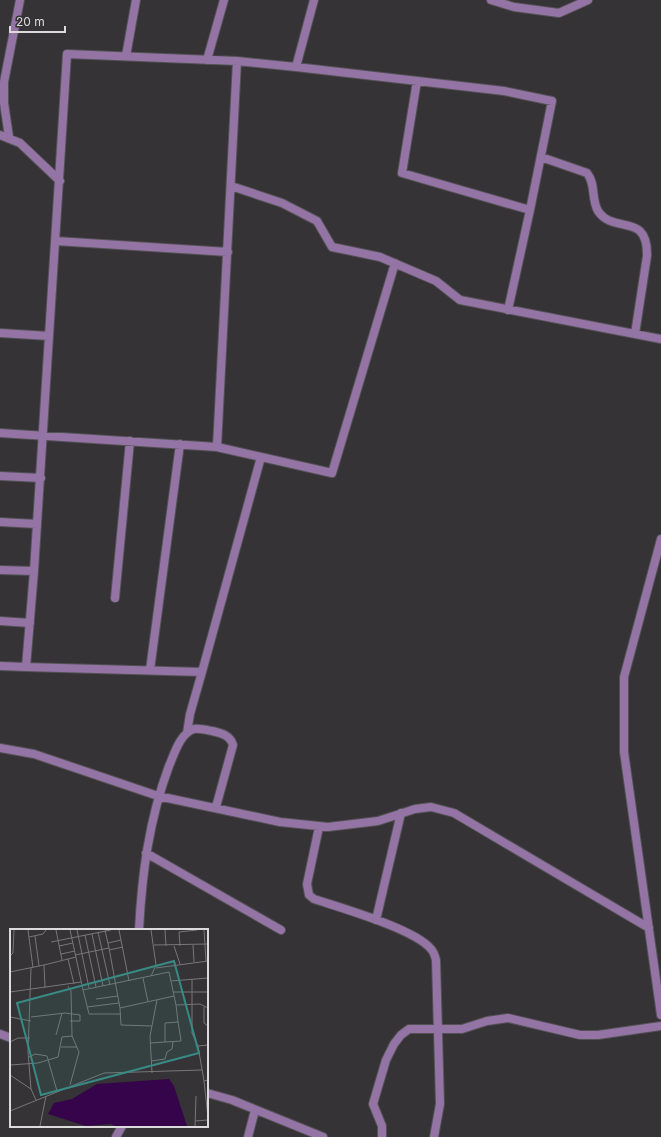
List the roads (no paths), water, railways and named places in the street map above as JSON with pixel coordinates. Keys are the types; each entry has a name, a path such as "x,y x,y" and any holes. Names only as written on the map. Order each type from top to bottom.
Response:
{"street":[{"path":"9,137 4,103 4,82 20,0"},
{"path":"126,56 136,0"},
{"path":"207,60 224,0"},
{"path":"296,67 314,0"},
{"path":"491,0 514,7 559,12 588,0"},
{"path":"26,667 34,571 67,54 207,60 296,67 504,91 552,101 508,310"},
{"path":"217,447 237,62"},
{"path":"418,81 402,173 530,210"},
{"path":"0,135 9,137 20,143 60,181"},
{"path":"541,157 587,173 594,185 595,202 598,211 604,217 614,222 635,227 645,236 647,256 635,334"},
{"path":"231,186 282,203 317,221 332,247 380,257 395,263 436,280 460,300 661,339"},
{"path":"56,241 228,252"},
{"path":"0,432 217,447 332,473 395,263"},
{"path":"0,333 49,336"},
{"path":"115,598 130,441"},
{"path":"150,670 180,444"},
{"path":"139,929 146,853 158,796 175,751 187,733 190,714 261,457"},
{"path":"0,476 40,478"},
{"path":"0,522 37,524"},
{"path":"661,539 624,677 624,752 661,1014"},
{"path":"0,570 34,571"},
{"path":"0,621 30,622"},
{"path":"0,666 202,672"},
{"path":"187,733 194,729 206,730 219,733 232,740 233,749 216,808"},
{"path":"0,748 34,754 158,796 280,822 319,827 378,820 414,809 431,807 442,808 454,813 649,928"},
{"path":"376,920 401,813"},
{"path":"319,827 307,884 309,895 314,899 376,920 418,938 432,950 436,960 440,1104 434,1137"},
{"path":"146,853 281,930"},
{"path":"382,1137 382,1126 373,1104 386,1060 400,1035 409,1029 462,1029 493,1020 508,1018 580,1035 598,1035 661,1026"},
{"path":"0,1034 10,1038"},
{"path":"208,1093 232,1100 323,1137"},
{"path":"248,1137 255,1110"},
{"path":"116,1137 121,1127"}]}
